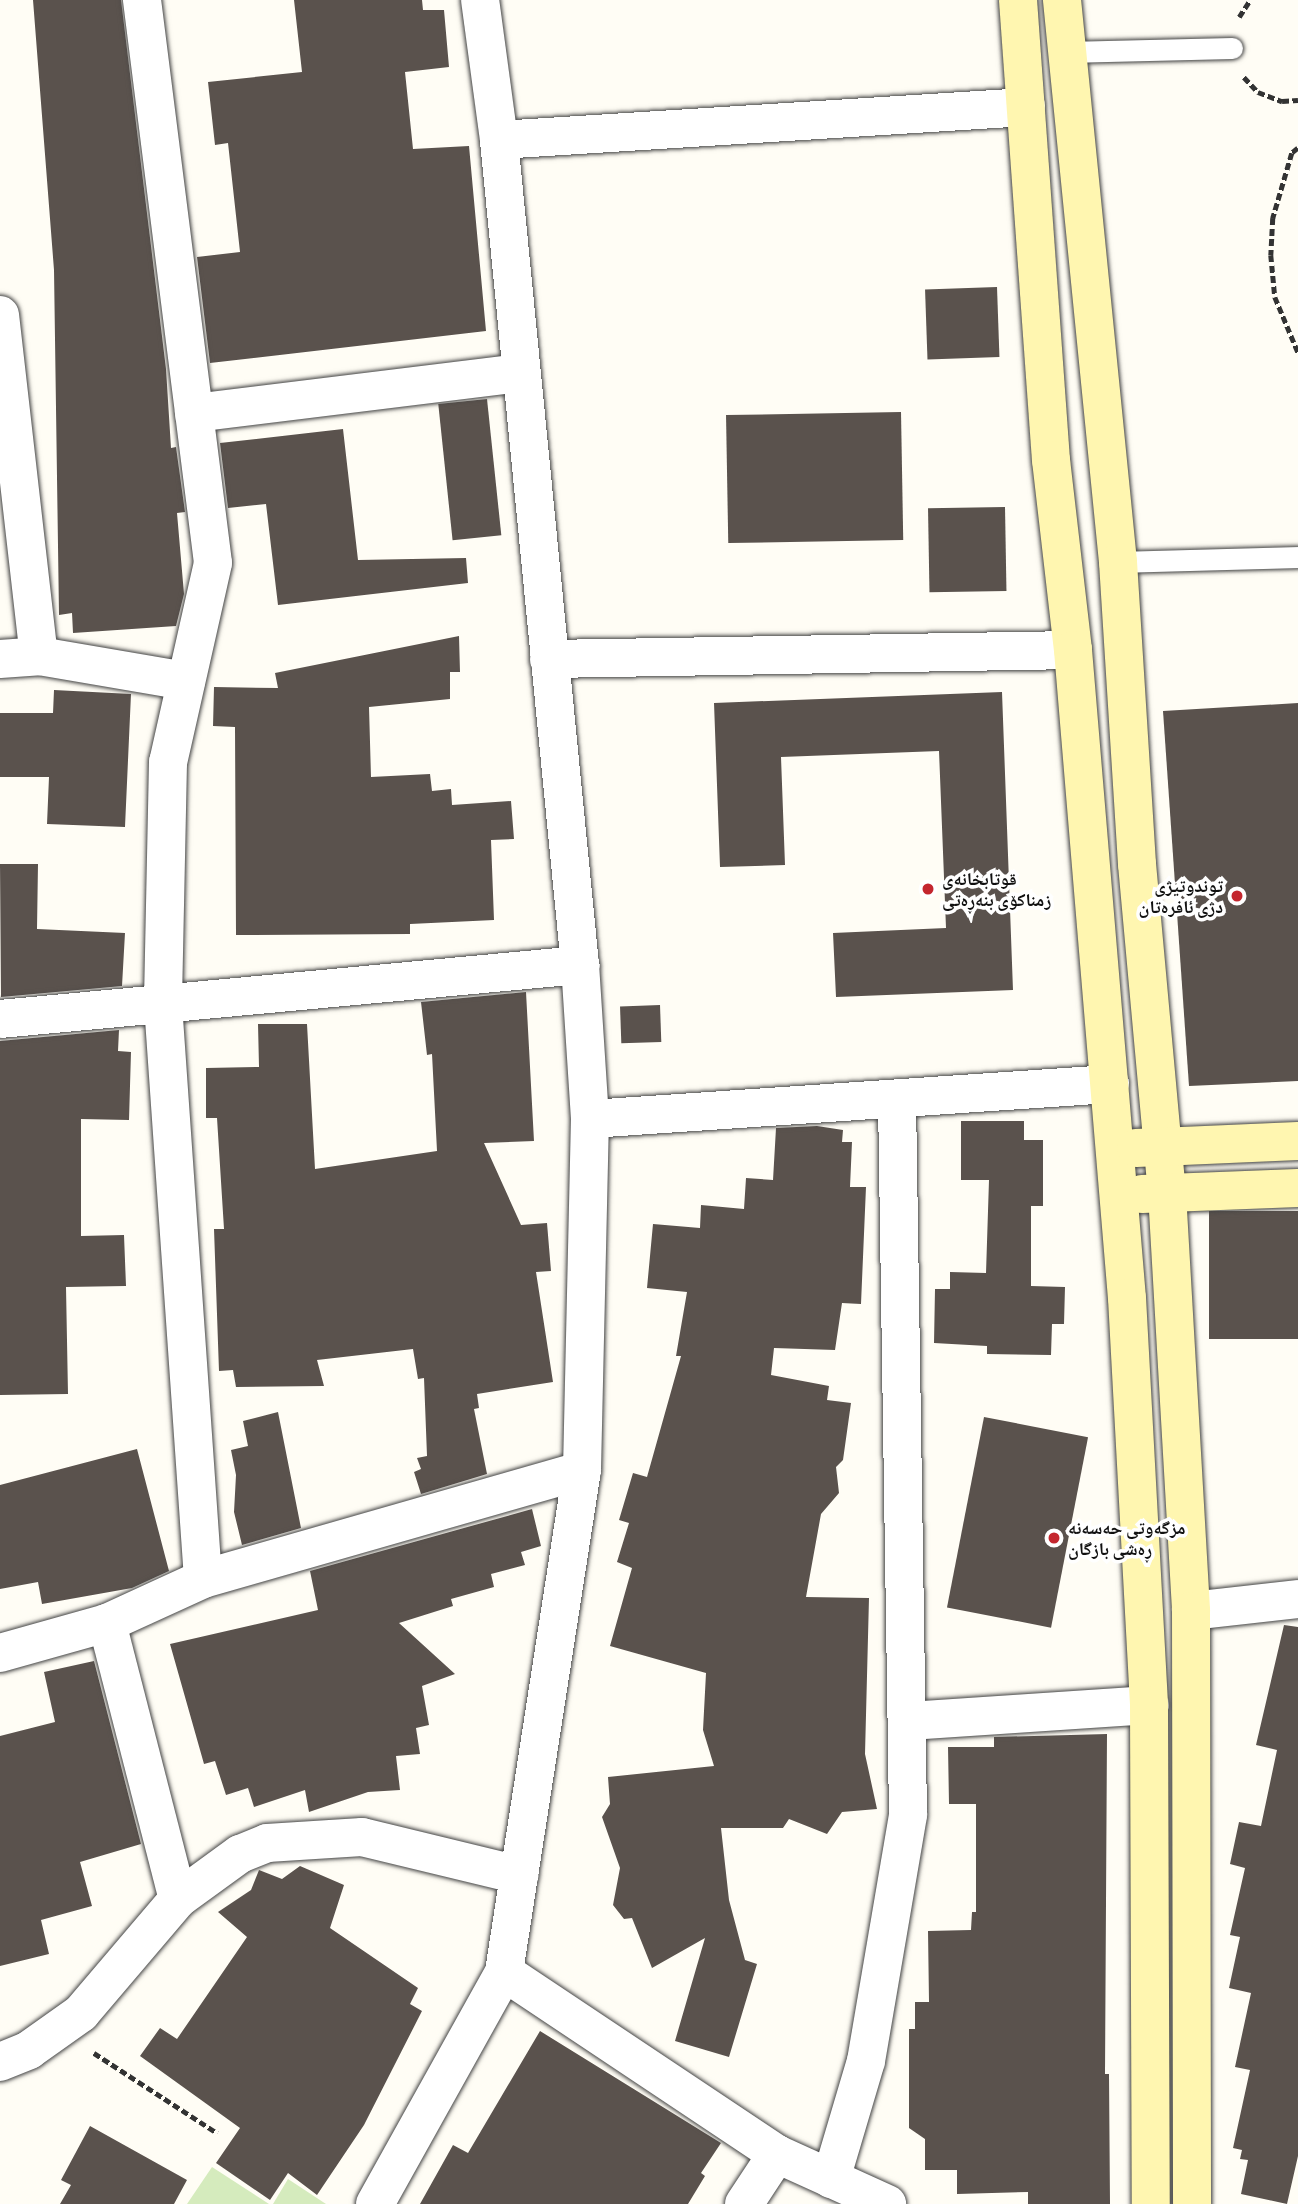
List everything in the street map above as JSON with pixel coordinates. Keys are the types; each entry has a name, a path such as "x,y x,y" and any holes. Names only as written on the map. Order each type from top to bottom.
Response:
{"street":[{"path":"142,0 213,563 168,762 163,1004 203,1579"},
{"path":"375,2204 504,1972 582,1470 590,1119 580,965 519,373 499,140 480,0"},
{"path":"1018,0 1051,460 1073,650 1119,1195 1149,1704 1151,2204"},
{"path":"1062,0 1118,562 1167,1193 1191,1611 1192,2204"},
{"path":"499,140 1026,107"},
{"path":"0,315 39,656"},
{"path":"194,413 519,373"},
{"path":"1051,460 1106,454"},
{"path":"549,659 1073,650"},
{"path":"0,659 39,656 186,681"},
{"path":"0,1019 580,965"},
{"path":"590,1119 1110,1084"},
{"path":"831,2179 866,2061 902,1863 909,1721 897,1100"},
{"path":"1116,1149 1298,1141"},
{"path":"1119,1195 1298,1188"},
{"path":"0,1653 107,1623 203,1579 582,1470"},
{"path":"1191,1611 1298,1599"},
{"path":"107,1623 178,1899"},
{"path":"909,1721 1149,1704"},
{"path":"0,2062 29,2050 81,2013 178,1899 240,1854 267,1843 330,1837 396,1842 519,1875"},
{"path":"504,1972 777,2154 887,2204"},
{"path":"744,2204 777,2154"}],"lane":[{"path":"1066,52 1231,48"},
{"path":"1118,562 1298,557"}],"path":[{"path":"1298,148 1292,153 1273,218 1271,255 1275,297 1298,352"},
{"path":"58,2029 216,2133"}],"green space":[{"path":"212,2167 269,2204 187,2204"},
{"path":"288,2179 326,2204 273,2204"}],"building":[{"path":"33,0 121,0 166,369 171,448 176,447 185,512 177,513 184,594 176,626 73,633 72,613 59,615 54,270"},
{"path":"294,0 422,0 423,10 444,10 449,67 405,72 413,149 469,146 486,331 210,363 197,257 240,252 228,143 215,145 208,82 302,72"},
{"path":"997,287 999,357 927,359 925,290"},
{"path":"487,399 501,535 453,540 438,404"},
{"path":"901,412 903,540 728,543 726,415"},
{"path":"343,429 358,560 466,558 468,583 278,605 266,504 228,508 220,443"},
{"path":"1005,507 1006,591 929,592 928,508"},
{"path":"459,636 460,672 450,672 450,699 369,707 371,777 430,774 432,791 451,789 452,805 511,801 514,839 491,840 494,920 410,924 410,934 236,935 235,727 213,726 214,687 278,688 275,673"},
{"path":"54,690 131,694 125,827 47,824 49,777 0,777 0,713 53,713"},
{"path":"1002,692 1013,990 836,997 833,933 946,928 939,751 781,757 785,865 720,867 714,703"},
{"name":"توندوتیژی دژی ئافرەتان","path":"1298,703 1298,1081 1189,1086 1163,711"},
{"path":"0,864 38,864 37,929 125,933 122,986 1,997"},
{"path":"526,992 534,1141 484,1143 521,1225 547,1223 551,1271 536,1272 553,1382 477,1394 479,1408 474,1409 487,1474 421,1494 414,1472 421,1469 417,1458 427,1456 424,1378 418,1379 413,1349 317,1360 324,1386 236,1387 233,1370 219,1371 214,1229 224,1229 217,1118 206,1118 206,1068 259,1067 258,1024 307,1024 315,1169 437,1151 432,1054 427,1055 421,1002"},
{"path":"660,1005 661,1042 621,1043 620,1006"},
{"path":"119,1030 118,1051 131,1052 129,1120 81,1119 81,1236 124,1235 126,1286 66,1287 68,1394 0,1395 0,1041"},
{"path":"961,1121 1024,1121 1024,1140 1043,1140 1043,1206 1031,1206 1031,1286 1065,1287 1064,1324 1052,1324 1051,1355 987,1354 987,1346 934,1343 935,1289 950,1289 950,1272 986,1273 989,1180 961,1180"},
{"path":"817,1126 843,1130 842,1142 852,1142 850,1187 866,1187 861,1304 842,1303 835,1350 774,1348 771,1375 829,1386 827,1400 851,1403 843,1460 836,1467 839,1493 821,1514 806,1597 869,1598 865,1754 877,1809 842,1812 827,1834 789,1819 783,1828 721,1828 729,1900 745,1960 757,1964 729,2057 675,2041 705,1938 652,1968 632,1918 624,1919 613,1905 620,1868 602,1817 610,1804 608,1777 714,1766 703,1730 706,1673 610,1646 632,1568 617,1562 629,1523 619,1520 633,1473 647,1477 681,1356 676,1356 687,1292 647,1288 653,1224 700,1228 701,1205 744,1209 746,1178 773,1180 776,1128"},
{"path":"1209,1211 1298,1211 1298,1339 1209,1339"},
{"path":"278,1412 301,1528 242,1545 234,1512 236,1475 231,1450 248,1446 243,1421"},
{"path":"984,1417 1088,1437 1051,1628 947,1607"},
{"path":"137,1449 169,1571 132,1588 42,1604 38,1582 0,1589 0,1485"},
{"path":"532,1509 541,1546 521,1552 525,1565 491,1574 494,1587 451,1599 453,1606 399,1623 455,1674 422,1686 429,1725 416,1728 420,1754 396,1756 400,1790 368,1792 309,1812 305,1790 254,1807 248,1788 226,1795 215,1761 204,1764 170,1644 318,1610 310,1571"},
{"path":"1284,1625 1298,1627 1298,2156 1287,2204 1241,2194 1248,2160 1240,2159 1242,2150 1233,2148 1250,2070 1235,2067 1251,1993 1229,1988 1240,1937 1230,1935 1245,1868 1230,1864 1239,1822 1261,1826 1277,1750 1256,1745"},
{"path":"94,1661 141,1844 80,1862 92,1906 41,1920 49,1954 0,1966 0,1736 55,1722 44,1672"},
{"path":"1107,1734 1105,2074 1109,2074 1110,2204 1028,2204 1028,2192 957,2194 957,2170 925,2170 925,2139 909,2128 909,2029 915,2029 915,2002 929,2002 928,1931 971,1930 972,1912 976,1912 976,1804 949,1804 948,1747 994,1747 994,1737"},
{"path":"300,1866 344,1885 330,1928 418,1988 410,2004 422,2011 364,2125 317,2195 288,2173 270,2200 216,2163 240,2128 140,2056 160,2028 177,2039 247,1937 218,1912 251,1890 259,1870 282,1879"},
{"path":"540,2031 721,2143 701,2173 705,2176 688,2204 420,2204 453,2145 468,2153"},
{"path":"90,2126 187,2180 174,2204 60,2204 71,2185 61,2180"}],"place":[{"name":"قوتابخانەی زمناکۆی بنەڕەتی","path":"928,889"},
{"name":"توندوتیژی دژی ئافرەتان","path":"1237,896"},
{"name":"مزگەوتی حەسەنە ڕەشی بازگان","path":"1054,1538"}]}
